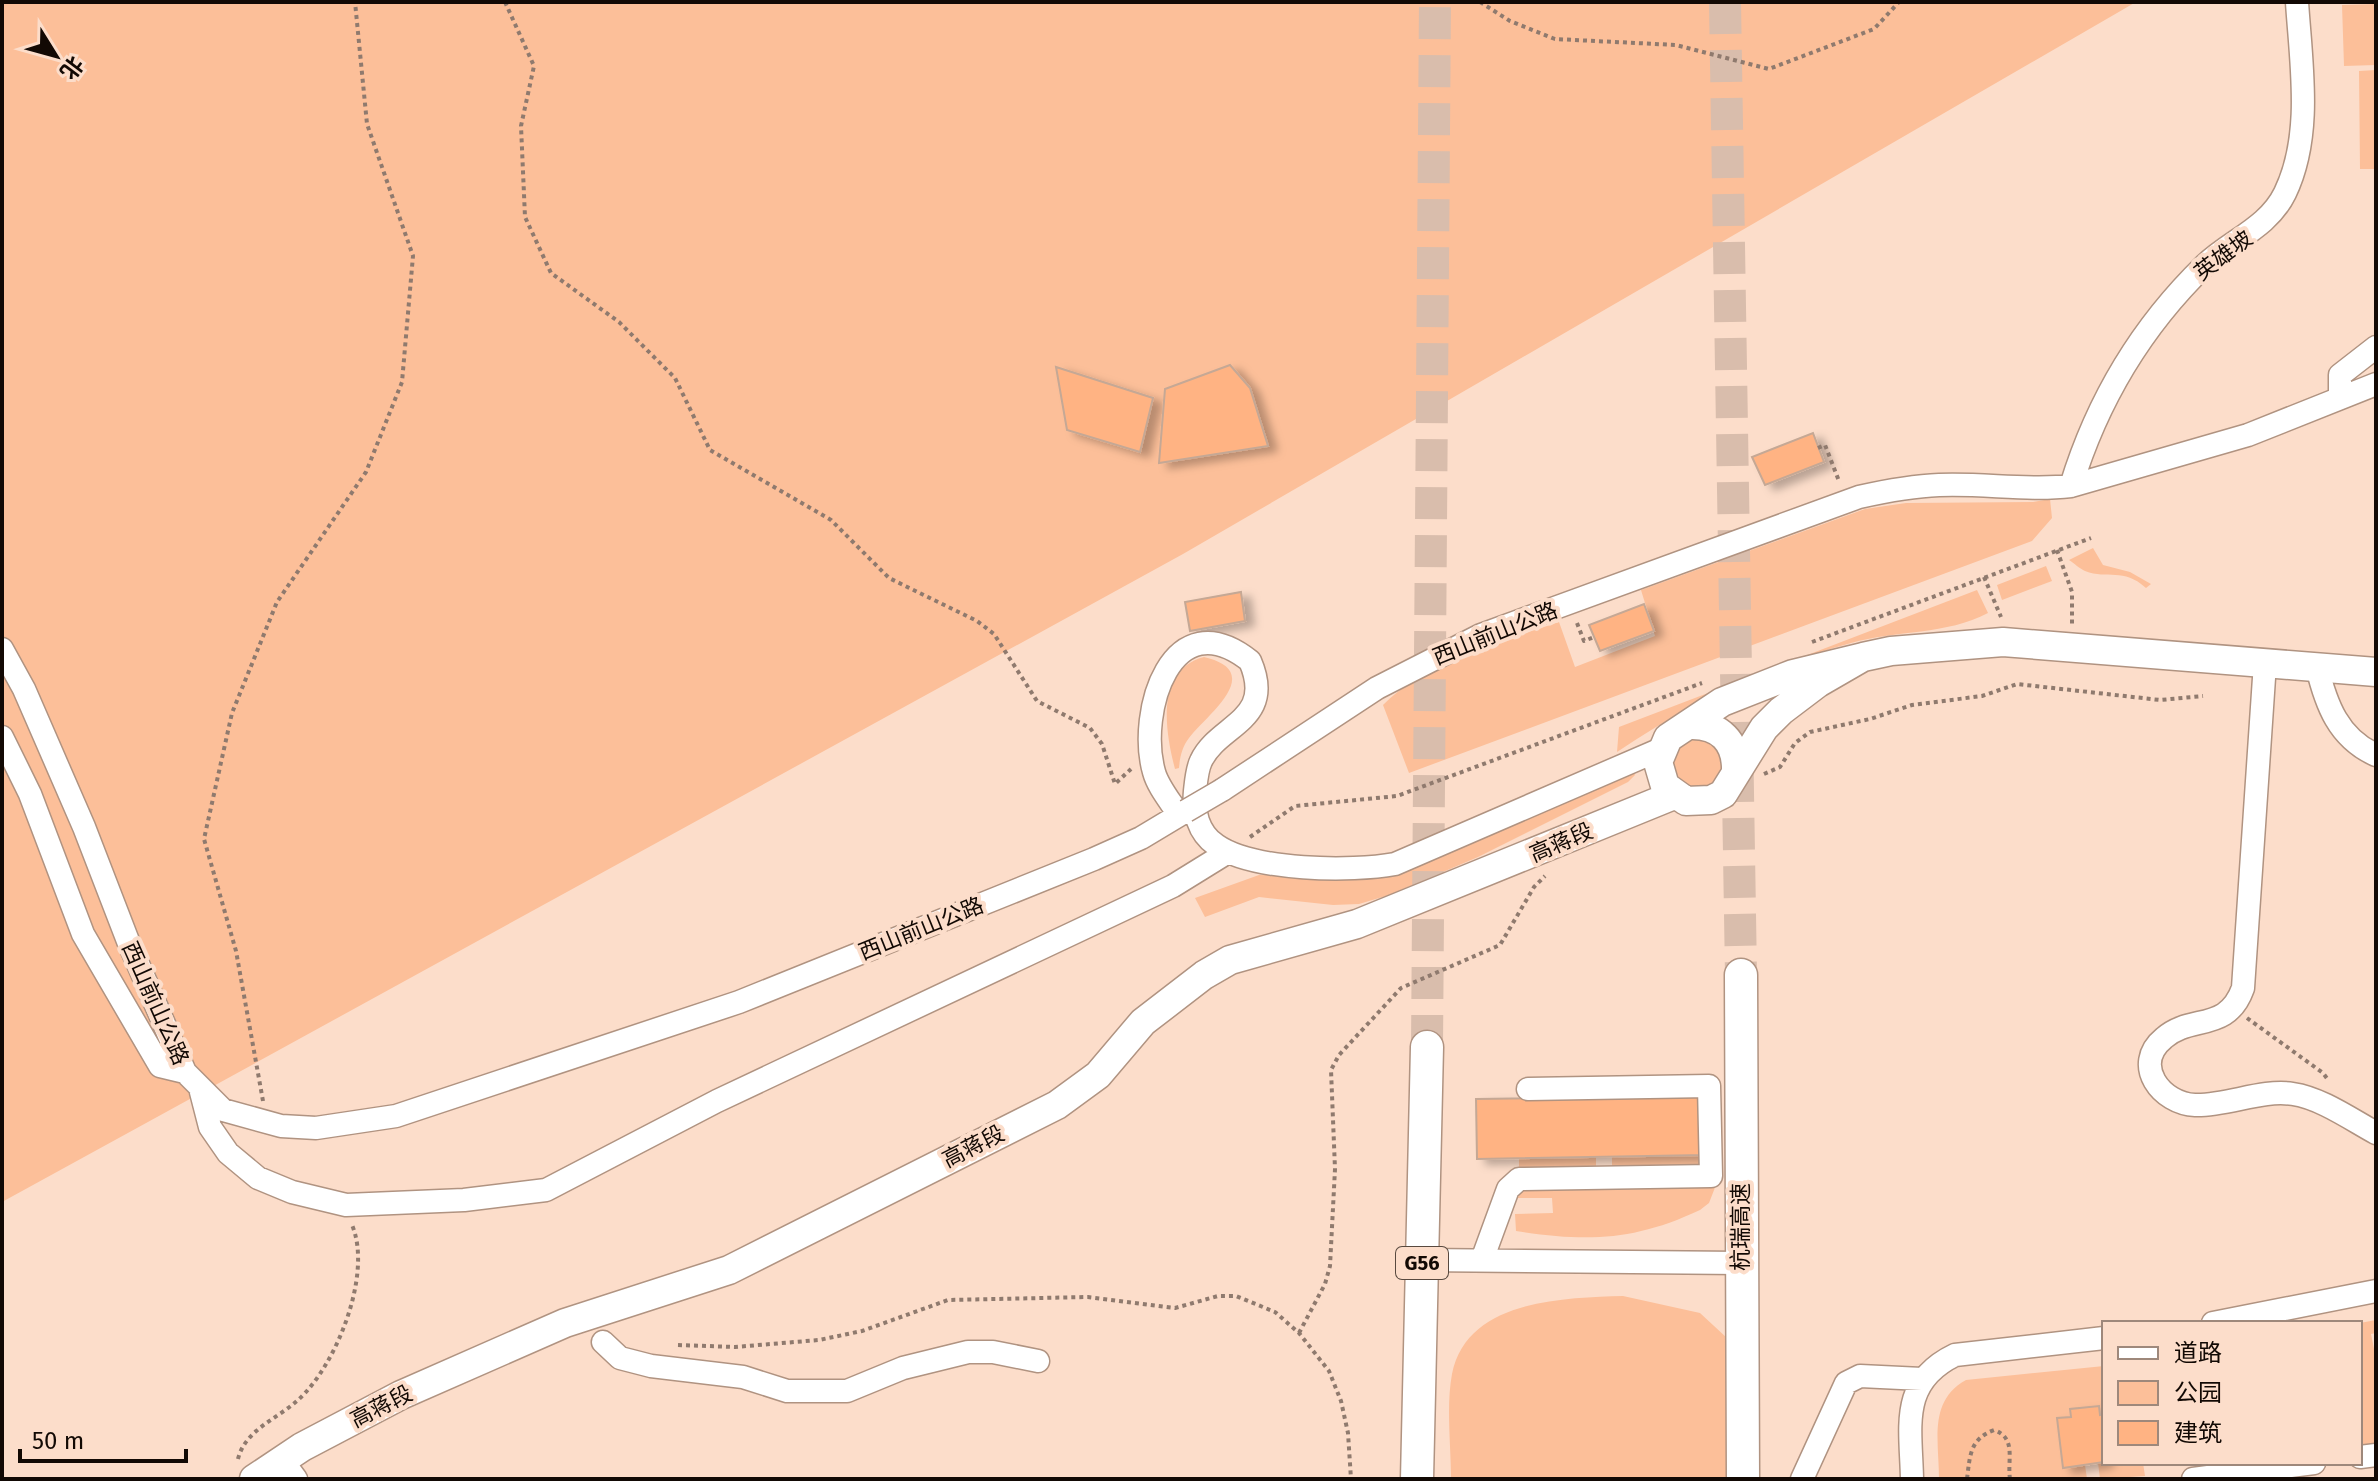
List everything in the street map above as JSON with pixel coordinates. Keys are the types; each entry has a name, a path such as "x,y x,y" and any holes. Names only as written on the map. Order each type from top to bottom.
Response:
{"highway":[{"name":"杭瑞高速","path":"1741,975 1740,1370 1743,1479"},
{"name":"G56","path":"1417,1479 1427,1047"}],"main road":[{"path":"1863,657 1818,683 1781,711 1764,728 1747,774 1723,794 1711,800 1686,801 1674,795 1660,774 1661,749 1678,729 1690,725 1736,696 1793,674 1863,657 1966,643 2071,647 2376,672"},
{"path":"1690,725 1715,728 1725,736 1747,774"},
{"name":"高蒋段","path":"245,1473 289,1470 401,1395 565,1323 729,1270 1057,1105 1098,1075 1143,1022 1204,975 1230,960 1357,924 1674,795"}],"street":[{"name":"英雄坡","path":"2071,486 2085,441 2137,343 2180,289 2213,257 2258,228 2283,197 2295,170 2300,137 2303,85 2297,2"},
{"path":"2340,398 2340,375 2376,347"},
{"name":"西山前山公路","path":"2,649 54,758 185,1072 201,1092 223,1110 267,1123 316,1128 396,1116 739,1002 1094,859 1141,838 1222,790 1420,664 1481,635 1847,501 1899,488 1942,485 2042,489 2071,486 2185,456 2376,384"},
{"path":"1183,813 1155,774 1151,752 1157,688 1176,656 1192,645 1210,642 1227,646 1250,661 1256,689 1243,720 1200,761 1196,817 1202,831 1214,844 1228,852 1323,870 1370,869 1395,864 1661,749"},
{"path":"2265,663 2243,988 2232,1008 2209,1022 2164,1038 2155,1051 2151,1066 2153,1082 2163,1095 2196,1105 2294,1094 2376,1133"},
{"path":"2317,667 2332,714 2344,732 2376,755"},
{"path":"2,737 30,794 83,934 160,1066 185,1072"},
{"path":"201,1092 210,1127 228,1153 258,1178 328,1201 346,1205 397,1205 546,1190 717,1101 1173,886 1228,852"},
{"path":"1482,1260 1508,1189 1519,1179 1711,1176 1709,1086 1528,1089"},
{"path":"1422,1260 1740,1263"},
{"path":"2223,1321 2376,1291"},
{"path":"1912,1479 1911,1414 1922,1379 1938,1364 1955,1355 2102,1338"},
{"path":"603,1342 620,1358 651,1366 743,1377 787,1391 847,1391 903,1368 968,1352 993,1352 1038,1361"},
{"path":"1802,1479 1846,1383 1860,1376 1922,1379"},
{"path":"2193,1479 2253,1475 2304,1465"}],"path":[{"path":"267,1123 254,1035 236,951 204,839 232,713 277,602 366,472 402,382 413,256 367,124 355,2"},
{"path":"505,2 534,66 521,126 525,217 551,273 619,322 675,378 710,450 831,520 889,578 977,621 994,634 1037,701 1090,728 1102,744 1115,784 1151,752"},
{"path":"1480,2 1510,21 1555,39 1676,45 1769,69 1874,29 1899,2"},
{"path":"1818,448 1825,445 1847,501"},
{"path":"1808,643 2091,538"},
{"path":"2057,550 2072,592 2071,647"},
{"path":"1984,577 2003,623"},
{"path":"1569,603 1584,641 1594,637"},
{"path":"1228,852 1295,806 1397,796 1706,681"},
{"path":"1747,774 1780,767 1795,743 1810,732 1870,719 1912,705 1982,696 2017,684 2160,700 2203,696"},
{"path":"1299,1333 1325,1284 1330,1266 1335,1169 1331,1070 1339,1055 1383,1003 1401,988 1500,945 1534,887 1546,875 1540,851"},
{"path":"2232,1008 2314,1066"},
{"path":"245,1473 242,1442 300,1399 332,1356 342,1334 358,1274 357,1236 345,1215 328,1201"},
{"path":"1967,1479 1970,1449 1977,1439 1994,1430 2008,1438 2010,1479"}],"green space":[{"path":"2,2 2136,2 1183,554 2,1202"},
{"path":"2376,4 2376,65 2344,66 2342,5"},
{"path":"2376,70 2376,169 2360,169 2359,71"},
{"path":"2050,499 2052,518 2032,541 1409,773 1383,705 1401,689 1443,664 1559,622 1575,667 1655,636 1641,590 1865,509 1906,503 2033,502"},
{"path":"2093,548 2103,565 2130,572 2151,584 2146,588 2123,576 2093,573 2069,560"},
{"path":"2046,566 2052,581 2002,600 1997,585"},
{"path":"1977,590 1988,613 1938,629 1851,643 1789,663 1700,702 1617,752 1619,727"},
{"path":"1204,657 1222,664 1231,673 1232,683 1218,707 1187,741 1179,768 1175,769 1167,720 1171,688 1177,675 1188,664"},
{"path":"1697,737 1715,745 1723,763 1715,781 1697,789 1679,781 1671,763 1679,745"},
{"path":"1633,769 1635,775 1628,782 1478,857 1389,895 1359,904 1333,905 1259,897 1205,917 1195,898 1259,875 1346,877"},
{"path":"1705,1155 1705,1168 1612,1169 1612,1156"},
{"path":"1596,1157 1596,1169 1519,1171 1519,1158"},
{"path":"1716,1185 1709,1203 1700,1210 1653,1228 1588,1237 1516,1231 1515,1214 1553,1213 1552,1198 1517,1198 1520,1189"},
{"path":"1623,1296 1700,1313 1727,1338 1733,1479 1451,1479 1449,1413 1452,1374 1461,1349 1477,1330 1497,1317 1521,1308 1574,1298"},
{"path":"2376,1320 2376,1333 2371,1334 2376,1359 2376,1446 2362,1448 2362,1323"},
{"path":"2102,1366 2102,1414 2098,1406 2071,1409 2071,1417 2057,1419 2063,1467 2085,1465 2087,1479 1939,1479 1938,1423 1941,1411 1954,1389 1966,1380"},
{"path":"2098,1463 2143,1465 2145,1476 2100,1479"}],"building":[{"path":"1230,365 1250,388 1268,446 1159,463 1165,389"},
{"path":"1056,367 1153,398 1140,452 1067,430"},
{"path":"1813,433 1824,462 1765,485 1752,457"},
{"path":"1241,592 1245,621 1190,631 1185,602"},
{"path":"1644,604 1654,631 1600,651 1589,625"},
{"path":"1704,1096 1705,1155 1477,1159 1476,1099"},
{"path":"2099,1406 2102,1414 2102,1462 2063,1468 2057,1418 2071,1417 2070,1409"}],"tunnel":[{"path":"1427,1047 1435,2"},
{"path":"1725,2 1741,975"}]}
